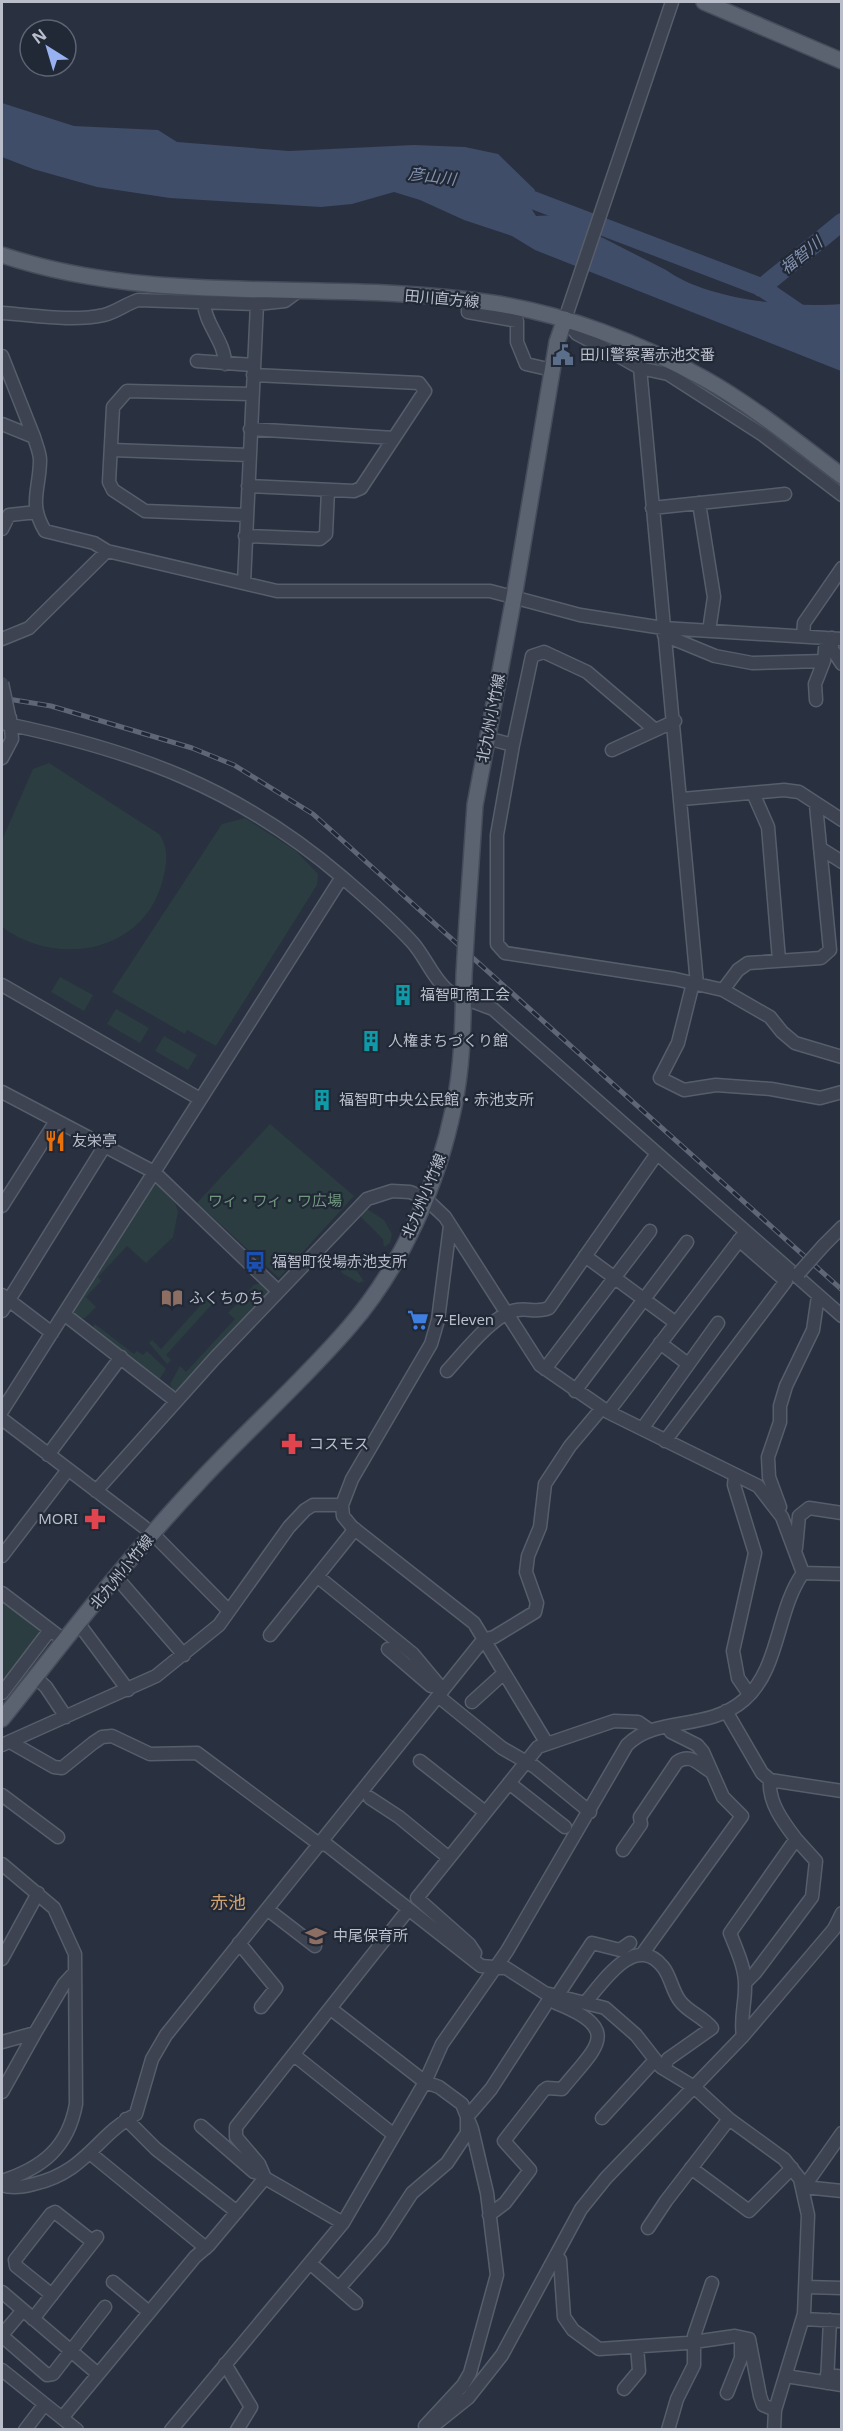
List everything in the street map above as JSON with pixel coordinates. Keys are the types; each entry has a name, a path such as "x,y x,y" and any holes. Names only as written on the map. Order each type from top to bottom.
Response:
{"main road":[{"path":"704,2 842,61"},
{"name":"田川直方線","path":"2,255 90,279 468,301 566,313 705,379 777,427 842,476"},
{"name":"北九州小竹線","path":"2,1719 117,1578 149,1531 351,1325 400,1249 438,1168 454,1105 464,996 475,805 514,597 557,342 566,313"}],"street":[{"path":"672,2 566,313 577,334 640,368 668,374 763,435 842,495"},
{"path":"2,313 87,317 107,314 138,300 256,304 285,301 297,292"},
{"path":"468,301 468,312 517,321 517,342 525,364 552,370"},
{"path":"204,303 205,311 225,352 225,364"},
{"path":"244,583 256,304"},
{"path":"2,356 34,437 40,459 34,498 45,531 94,543 107,550 277,591 392,592 450,589 490,591 580,615 664,632 709,631 833,638"},
{"path":"197,361 253,370 419,383 425,391 362,488 354,491 248,486"},
{"path":"640,368 682,799 695,983 678,1043 660,1078 684,1090 716,1085 771,1089 820,1098 842,1092"},
{"path":"246,515 145,511 113,490 109,482 113,407 127,391 251,394"},
{"path":"2,424 34,437"},
{"path":"250,429 394,438"},
{"path":"112,450 249,455"},
{"path":"245,536 320,539 326,534 328,490"},
{"path":"652,508 785,494"},
{"path":"699,503 714,597 709,631"},
{"path":"2,529 9,515 37,512"},
{"path":"2,639 29,628 107,550"},
{"path":"803,636 804,623 842,568"},
{"path":"664,632 715,656 752,663 824,661"},
{"path":"816,699 817,673 833,638"},
{"path":"833,638 832,649 842,664"},
{"path":"654,729 587,672 544,652 532,656 522,694 497,835 497,944 505,953 695,983 723,990 770,1017 782,1032 795,1042 842,1057"},
{"path":"2,683 6,724 12,739 2,758"},
{"path":"612,750 654,729 675,722"},
{"path":"6,724 80,741 142,760 213,789 269,821 342,877 406,936 446,989 493,1009 656,1155 786,1281 665,1441"},
{"path":"487,738 513,745"},
{"path":"682,799 799,792 842,820"},
{"path":"753,793 768,827 779,960"},
{"path":"723,990 738,970 748,963 821,958 830,950 816,805"},
{"path":"820,848 842,862"},
{"path":"2,1411 342,877"},
{"path":"2,985 200,1099"},
{"path":"2,1092 154,1172 278,1291"},
{"path":"2,1206 56,1121"},
{"path":"2,1311 5,1297 104,1147"},
{"path":"447,1371 474,1342 506,1315 516,1310 539,1312 549,1308 656,1155"},
{"path":"96,1491 278,1291 367,1199 392,1191 410,1192 425,1198 445,1216 506,1315 545,1369 605,1410 758,1486 782,1517"},
{"path":"450,1226 438,1320 430,1344 352,1479 342,1505 343,1516 355,1529 474,1623 546,1742"},
{"path":"798,1275 842,1227"},
{"path":"545,1369 650,1231"},
{"path":"742,1236 798,1275 842,1316"},
{"path":"2,2183 23,2187 46,2181 91,2154 126,2119 136,2114 152,2060 166,2035 483,1640 494,1637 535,1612 537,1603 526,1572 528,1556 540,1527 545,1484 564,1454 605,1410 660,1343 742,1236"},
{"path":"574,1390 687,1242"},
{"path":"585,1256 676,1323"},
{"path":"803,1573 769,1477 768,1457 780,1422 780,1406 786,1386 813,1330 818,1296"},
{"path":"5,1297 52,1333"},
{"path":"64,1314 176,1401"},
{"path":"642,1429 718,1323"},
{"path":"660,1343 688,1364"},
{"path":"48,1455 121,1357"},
{"path":"2,1419 67,1471 149,1531 229,1611"},
{"path":"2,1556 67,1471"},
{"path":"735,1475 734,1485 755,1553 733,1651 738,1678 749,1694"},
{"path":"7,1744 156,1676 219,1625 289,1527 305,1510 313,1504 342,1505"},
{"path":"795,1552 799,1516 809,1508 842,1513"},
{"path":"270,1635 355,1529"},
{"path":"171,2430 343,2223 425,2082 442,2044 494,1968 590,1812 627,1745 648,1729 708,1720 726,1711 749,1694 764,1674 787,1600 803,1573"},
{"path":"803,1573 842,1574"},
{"path":"317,1576 413,1654 440,1691 502,1748 527,1761 590,1812"},
{"path":"117,1578 184,1655"},
{"path":"2,1593 64,1641"},
{"path":"79,1624 128,1690"},
{"path":"2,1693 50,1630"},
{"path":"388,1649 440,1691"},
{"path":"472,1702 504,1673"},
{"path":"35,1677 46,1687 66,1717"},
{"path":"726,1711 762,1773 770,1780 842,1791"},
{"path":"472,1959 475,1953 469,1944 417,1898 538,1747 546,1742 563,1740 614,1721 638,1722 648,1729"},
{"path":"585,2003 617,1965 643,1953 742,1816 723,1797 697,1744 671,1732 668,1727"},
{"path":"7,1744 54,1767 62,1768 102,1737 112,1736 150,1754 197,1753 319,1844 327,1845 482,1966 506,1968 575,2010 596,2029 600,2035 598,2044 562,2089 548,2088 543,2091 504,2141 530,2170 505,2203 489,2215"},
{"path":"623,1850 641,1824 639,1817 677,1762 682,1759 692,1759 711,1772"},
{"path":"420,1761 485,1812"},
{"path":"745,1983 812,1898 816,1861 796,1839 778,1813 770,1788 770,1780"},
{"path":"509,1783 565,1827"},
{"path":"2,1795 58,1837"},
{"path":"370,1798 399,1817 448,1858"},
{"path":"743,2036 740,2021 745,1983 743,1967 730,1933 796,1839"},
{"path":"2,1864 54,1908 75,1954 76,2104 73,2119 62,2142 38,2167 2,2183"},
{"path":"2,1959 38,1893"},
{"path":"267,1909 315,1946"},
{"path":"264,2176 259,2164 237,2136 236,2127 408,1910"},
{"path":"428,2430 468,2398 502,2355 581,2209 606,2178 743,2036 834,1929 842,1913"},
{"path":"339,2288 382,2239 412,2193 447,2163 467,2133 467,2116 491,2089 592,1943 620,1950 630,1943"},
{"path":"239,1944 276,1988 261,2007"},
{"path":"602,2118 660,2065 712,2028 704,2018 680,2001 663,1967 649,1954 643,1953"},
{"path":"2,2092 64,1984 75,1972"},
{"path":"553,1997 605,2008 636,2035 660,2065 694,2087 729,2119 784,2159 804,2187 808,2215 803,2319 775,2410 774,2430"},
{"path":"331,2009 425,2082 439,2087 462,2104 487,2193 497,2275 470,2373 463,2385 431,2418 423,2430"},
{"path":"2,2042 35,2033"},
{"path":"294,2055 394,2135"},
{"path":"126,2119 156,2149 237,2212"},
{"path":"648,2228 729,2119"},
{"path":"201,2126 254,2172 343,2223"},
{"path":"804,2187 842,2133"},
{"path":"91,2154 206,2248"},
{"path":"691,2168 749,2211 792,2168"},
{"path":"62,2418 195,2257 206,2248 237,2212 264,2176"},
{"path":"804,2187 842,2191"},
{"path":"33,2319 52,2295 95,2240 55,2212 15,2260 16,2266 52,2295"},
{"path":"556,2255 560,2260 564,2317 573,2330 599,2349 749,2339 753,2348 754,2370 763,2405 775,2410"},
{"path":"310,2263 356,2303"},
{"path":"113,2282 149,2312"},
{"path":"668,2430 677,2399 694,2365 693,2343 712,2283"},
{"path":"806,2287 842,2288"},
{"path":"2,2292 98,2374"},
{"path":"23,2310 2,2335 47,2375 53,2374 105,2307"},
{"path":"803,2319 836,2320 827,2379"},
{"path":"727,2393 741,2358 741,2338"},
{"path":"624,2390 639,2371 637,2347"},
{"path":"225,2364 251,2407 237,2430"},
{"path":"2,2370 76,2430"},
{"path":"786,2376 827,2379 842,2377"},
{"path":"827,2379 842,2385"},
{"path":"25,2430 44,2405"}],"green space":[{"path":"49,763 159,834 164,845 166,861 163,879 153,904 138,923 119,938 96,946 72,949 48,947 24,940 2,927 2,840 33,769"},
{"path":"245,818 296,851 318,874 317,885 216,1046 187,1030 185,1034 112,992 222,824"},
{"path":"60,977 93,995 84,1011 51,992"},
{"path":"116,1009 149,1028 140,1043 107,1024"},
{"path":"164,1036 197,1055 188,1070 155,1051"},
{"name":"ワィ・ワィ・ワ広場","path":"270,1124 354,1196 279,1278 197,1203"},
{"path":"151,1184 156,1184 175,1203 178,1212 173,1237 146,1263 127,1246 98,1277 101,1281 86,1297 96,1307 85,1318 79,1319 71,1312"},
{"path":"367,1209 384,1220 392,1234 390,1243 384,1247 383,1239 360,1216"},
{"path":"335,1253 356,1270 364,1281 359,1283 342,1273 333,1258"},
{"path":"262,1283 270,1289 270,1293 179,1391 173,1390 170,1384 180,1366 186,1372 235,1319 228,1313 254,1285"},
{"path":"209,1296 215,1301 166,1355 171,1360 167,1364 149,1343 152,1340 161,1349"},
{"path":"95,1324 134,1354 137,1351 143,1355 147,1351 166,1369 159,1380 95,1332 93,1327"},
{"path":"2,1602 41,1632 2,1687"}],"water":[{"path":"2,103 74,126 158,130 177,142 289,151 414,145 465,147 498,154 535,190 529,205 536,216 558,215 704,289 750,300 775,303 841,304 841,371 535,250 512,236 394,192 352,204 321,207 170,198 97,187 33,169 2,157"}],"waterway":[{"name":"彦山川","path":"509,191 761,287 818,326 842,336"},
{"name":"福智川","path":"761,288 842,222"}],"railway":[{"path":"2,698 51,706 192,748 234,765 313,814 842,1290"}],"place":[{"name":"田川警察署赤池交番","path":"563,355"},
{"name":"福智町商工会","path":"403,995"},
{"name":"人権まちづくり館","path":"371,1041"},
{"name":"福智町中央公民館・赤池支所","path":"322,1100"},
{"name":"友栄亭","path":"55,1141"},
{"name":"福智町役場赤池支所","path":"255,1262"},
{"name":"ふくちのち","path":"172,1298"},
{"name":"7-Eleven","path":"418,1320"},
{"name":"コスモス","path":"292,1444"},
{"name":"MORI","path":"95,1519"},
{"name":"中尾保育所","path":"316,1936"}],"district":[{"name":"赤池","path":"228,1903"}]}
